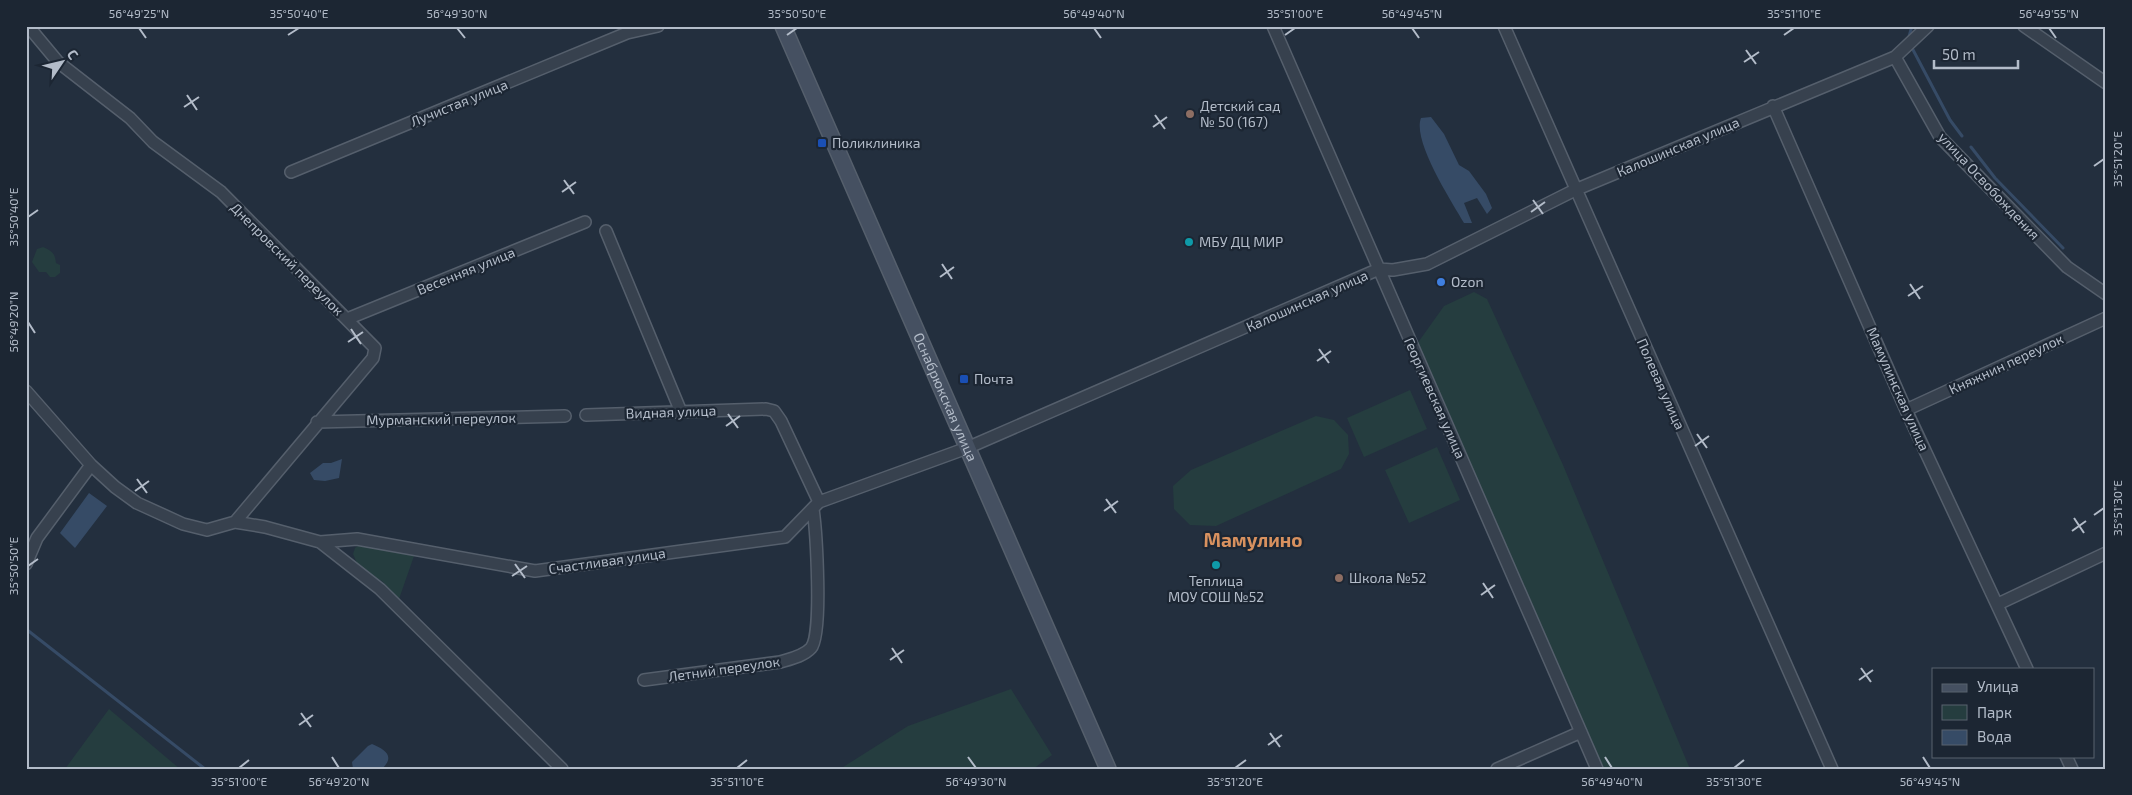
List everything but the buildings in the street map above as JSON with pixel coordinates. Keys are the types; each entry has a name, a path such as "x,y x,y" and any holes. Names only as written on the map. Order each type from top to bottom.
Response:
{"street":[{"name":"Днепровский переулок","path":"28,26 58,62 130,118 153,142 220,192 375,348 373,358 317,422 235,522"},
{"name":"Лучистая улица","path":"291,172 628,33 658,26"},
{"name":"Оснабрюкская улица","path":"783,26 1108,769"},
{"name":"Георгиевская улица","path":"1273,26 1597,769"},
{"name":"Полевая улица","path":"1504,26 1832,769"},
{"path":"1895,57 1919,37 1928,26"},
{"path":"2024,26 2106,83"},
{"name":"Калошинская улица","path":"816,506 967,448 1379,269 1393,270 1428,264 1575,190 1773,106 1895,57"},
{"name":"улица Освобождения","path":"1895,57 1940,137 2067,267 2106,294"},
{"name":"Мамулинская улица","path":"1773,106 1906,410 2027,668"},
{"name":"Весенняя улица","path":"347,320 585,222"},
{"path":"606,232 681,412"},
{"name":"Княжнин переулок","path":"1906,410 2106,318"},
{"path":"26,391 91,465 115,487 137,503 183,524 207,530 235,522"},
{"name":"Видная улица","path":"586,415 766,409 774,411 781,421 816,506"},
{"name":"Мурманский переулок","path":"317,422 565,416"},
{"path":"26,564 37,538 91,465"},
{"name":"Счастливая улица","path":"235,522 265,527 320,542 356,538 535,571 786,537 816,506"},
{"name":"Летний переулок","path":"644,680 780,662 801,655 811,649 816,634 816,506"},
{"path":"320,542 380,588 562,769"},
{"path":"1998,604 2106,553"},
{"path":"1497,769 1581,732"}],"green space":[{"path":"43,247 53,253 56,263 60,265 60,273 55,277 50,277 46,272 39,272 32,262 37,249"},
{"path":"1474,292 1487,299 1563,465 1690,769 1601,769 1417,344 1444,306"},
{"path":"1410,390 1427,429 1364,457 1347,418"},
{"path":"1316,416 1334,420 1348,435 1349,454 1341,469 1216,526 1190,525 1174,509 1173,486 1191,470"},
{"path":"1437,447 1460,500 1409,523 1385,470"},
{"path":"360,544 410,551 414,556 399,599 382,581 360,570 353,554 355,548"},
{"path":"1011,689 1052,755 1033,769 840,769 908,726"},
{"path":"109,709 180,769 65,769"}],"water":[{"path":"1431,117 1444,134 1459,165 1469,171 1486,194 1492,208 1487,214 1477,198 1464,203 1472,223 1464,223 1427,156 1422,141 1421,118"},
{"path":"342,459 339,478 325,481 314,480 310,473 323,463 331,463"},
{"path":"89,493 107,506 75,548 60,533"},
{"path":"372,744 385,751 388,757 386,764 382,769 353,769 352,762"}],"waterway":[{"path":"1908,40 1912,26"},
{"path":"1911,46 1950,120 1962,136"},
{"path":"1971,147 1995,178 2063,248"},
{"path":"26,629 205,769"}],"place":[{"name":"Детский сад № 50 (167)","path":"1190,114"},
{"name":"Поликлиника","path":"822,143"},
{"name":"МБУ ДЦ МИР","path":"1189,242"},
{"name":"Ozon","path":"1441,282"},
{"name":"Почта","path":"964,379"},
{"name":"Теплица МОУ СОШ №52","path":"1216,565"},
{"name":"Школа №52","path":"1339,578"}],"district":[{"name":"Мамулино","path":"1253,540"}]}
